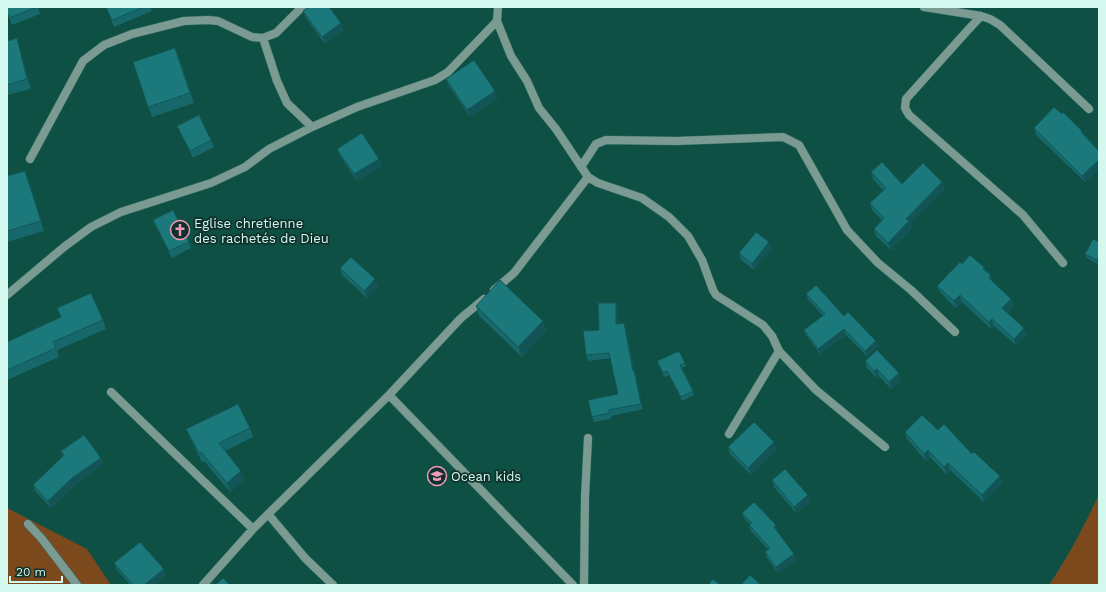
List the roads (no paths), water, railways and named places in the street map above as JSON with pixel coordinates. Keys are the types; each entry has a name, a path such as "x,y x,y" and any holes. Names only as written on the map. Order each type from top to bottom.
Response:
{"street":[{"path":"30,159 83,61 104,44 132,34 184,21 208,20 218,21 252,36 263,38 276,33 302,7"},
{"path":"498,7 497,21 510,56 527,81 539,108 556,129 588,177 598,183 642,198 669,217 688,236 702,260 712,290 716,295 763,325 772,336 779,351 816,390 885,447"},
{"path":"924,7 981,16 1000,25 1089,109"},
{"path":"981,16 966,30 906,99 905,108 909,115 1023,216 1063,263"},
{"path":"7,296 64,247 91,227 121,212 211,183 245,167 269,149 312,127 358,107 435,80 448,72 497,21"},
{"path":"263,38 277,81 287,102 312,127"},
{"path":"581,167 596,144 606,140 676,141 783,137 799,145 847,230 878,263 911,290 955,332"},
{"path":"203,585 252,529 389,395 461,318 514,273 588,177"},
{"path":"730,434 779,351"},
{"path":"111,392 252,529"},
{"path":"389,395 573,585"},
{"path":"584,585 585,497 588,438"},
{"path":"268,514 305,558 333,585"},
{"path":"28,524 42,539 77,585"}],"place":[{"name":"Eglise chretienne des rachetés de Dieu","path":"180,230"},
{"name":"Ocean kids","path":"437,476"}]}
